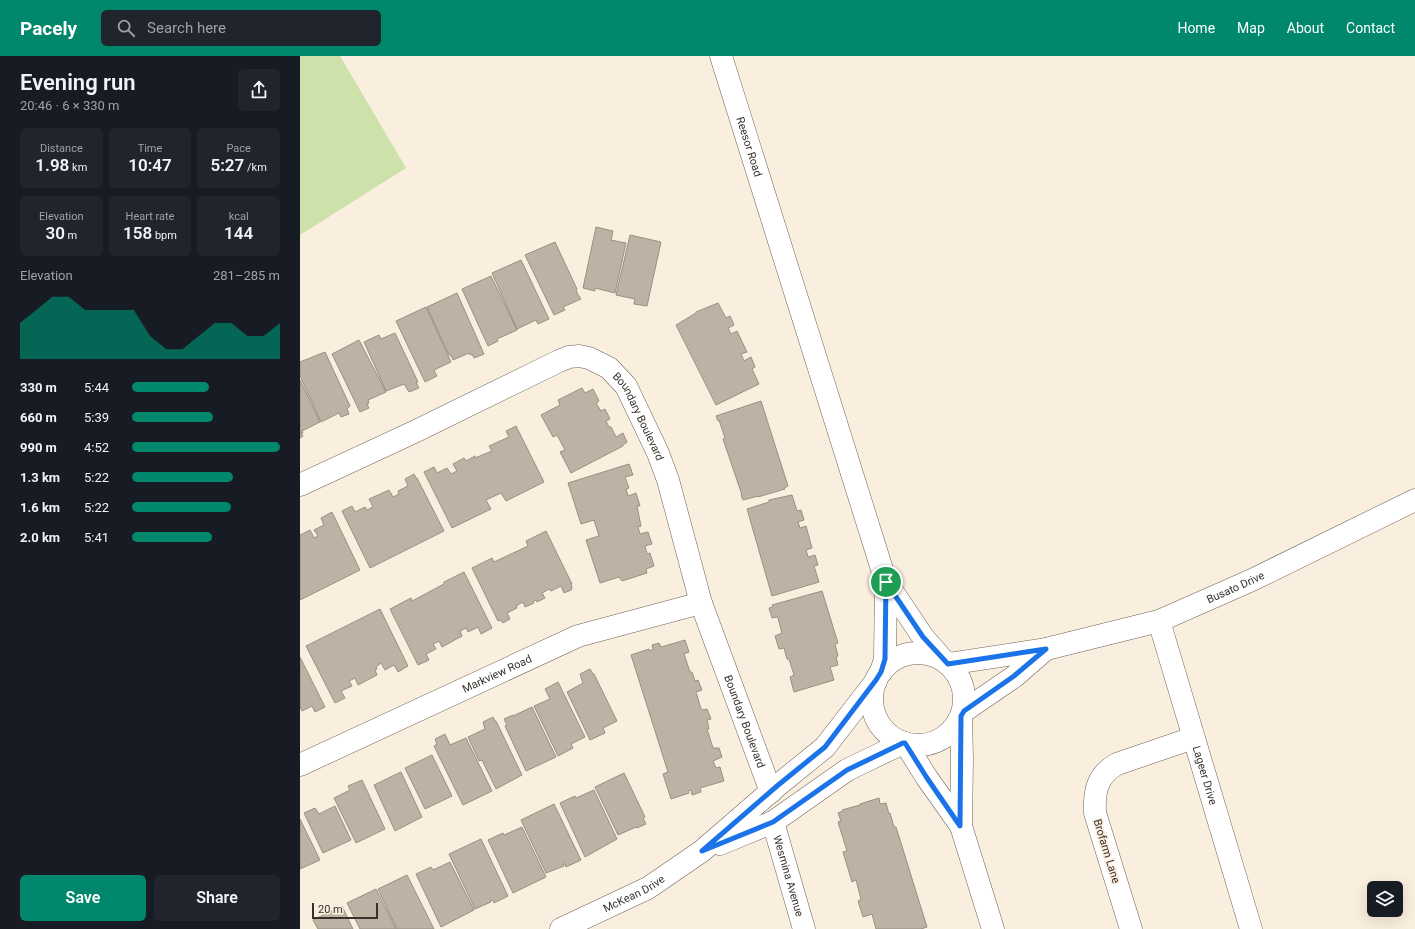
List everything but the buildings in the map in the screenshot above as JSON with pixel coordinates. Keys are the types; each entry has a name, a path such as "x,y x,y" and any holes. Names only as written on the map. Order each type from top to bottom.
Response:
{"street":[{"name":"Reesor Road","path":"721,56 886,582"},
{"name":"Boundary Boulevard","path":"300,484 414,432 569,357 579,356 590,358 609,368 626,386 658,453 668,480 701,603 771,792"},
{"name":"Busato Drive","path":"946,663 1046,649 1159,621 1252,580 1415,500"},
{"path":"886,582 923,637 946,663"},
{"path":"886,582 885,659 872,695 873,710 879,724 890,736 904,743 918,746 933,743 947,736 957,725 962,713"},
{"name":"Markview Road","path":"300,764 578,636 701,603"},
{"name":"Lageer Drive","path":"1159,621 1251,929"},
{"name":"Busato Drive","path":"962,713 1014,676 1046,649"},
{"path":"878,676 884,668 897,658 911,653 926,654 941,658 953,668 961,681 965,696 962,713 960,826"},
{"name":"McKean Drive","path":"561,929 648,888 702,851 825,747 878,676"},
{"name":"Brofarm Lane","path":"1131,929 1095,813 1095,798 1098,784 1108,769 1117,764 1193,738"},
{"path":"904,743 960,826 993,929"},
{"name":"McKean Drive","path":"702,851 773,822 847,770 904,743"},
{"name":"Wesmina Avenue","path":"773,822 804,929"}],"green space":[{"path":"300,56 340,56 406,168 300,235"}],"route":[{"path":"886,582 923,637 948,664 1046,649 1014,676 964,711 961,716 962,758 960,826 905,743 903,743 847,770 773,822 702,851 777,786 825,747 876,680 881,672 885,659 886,582"}]}
